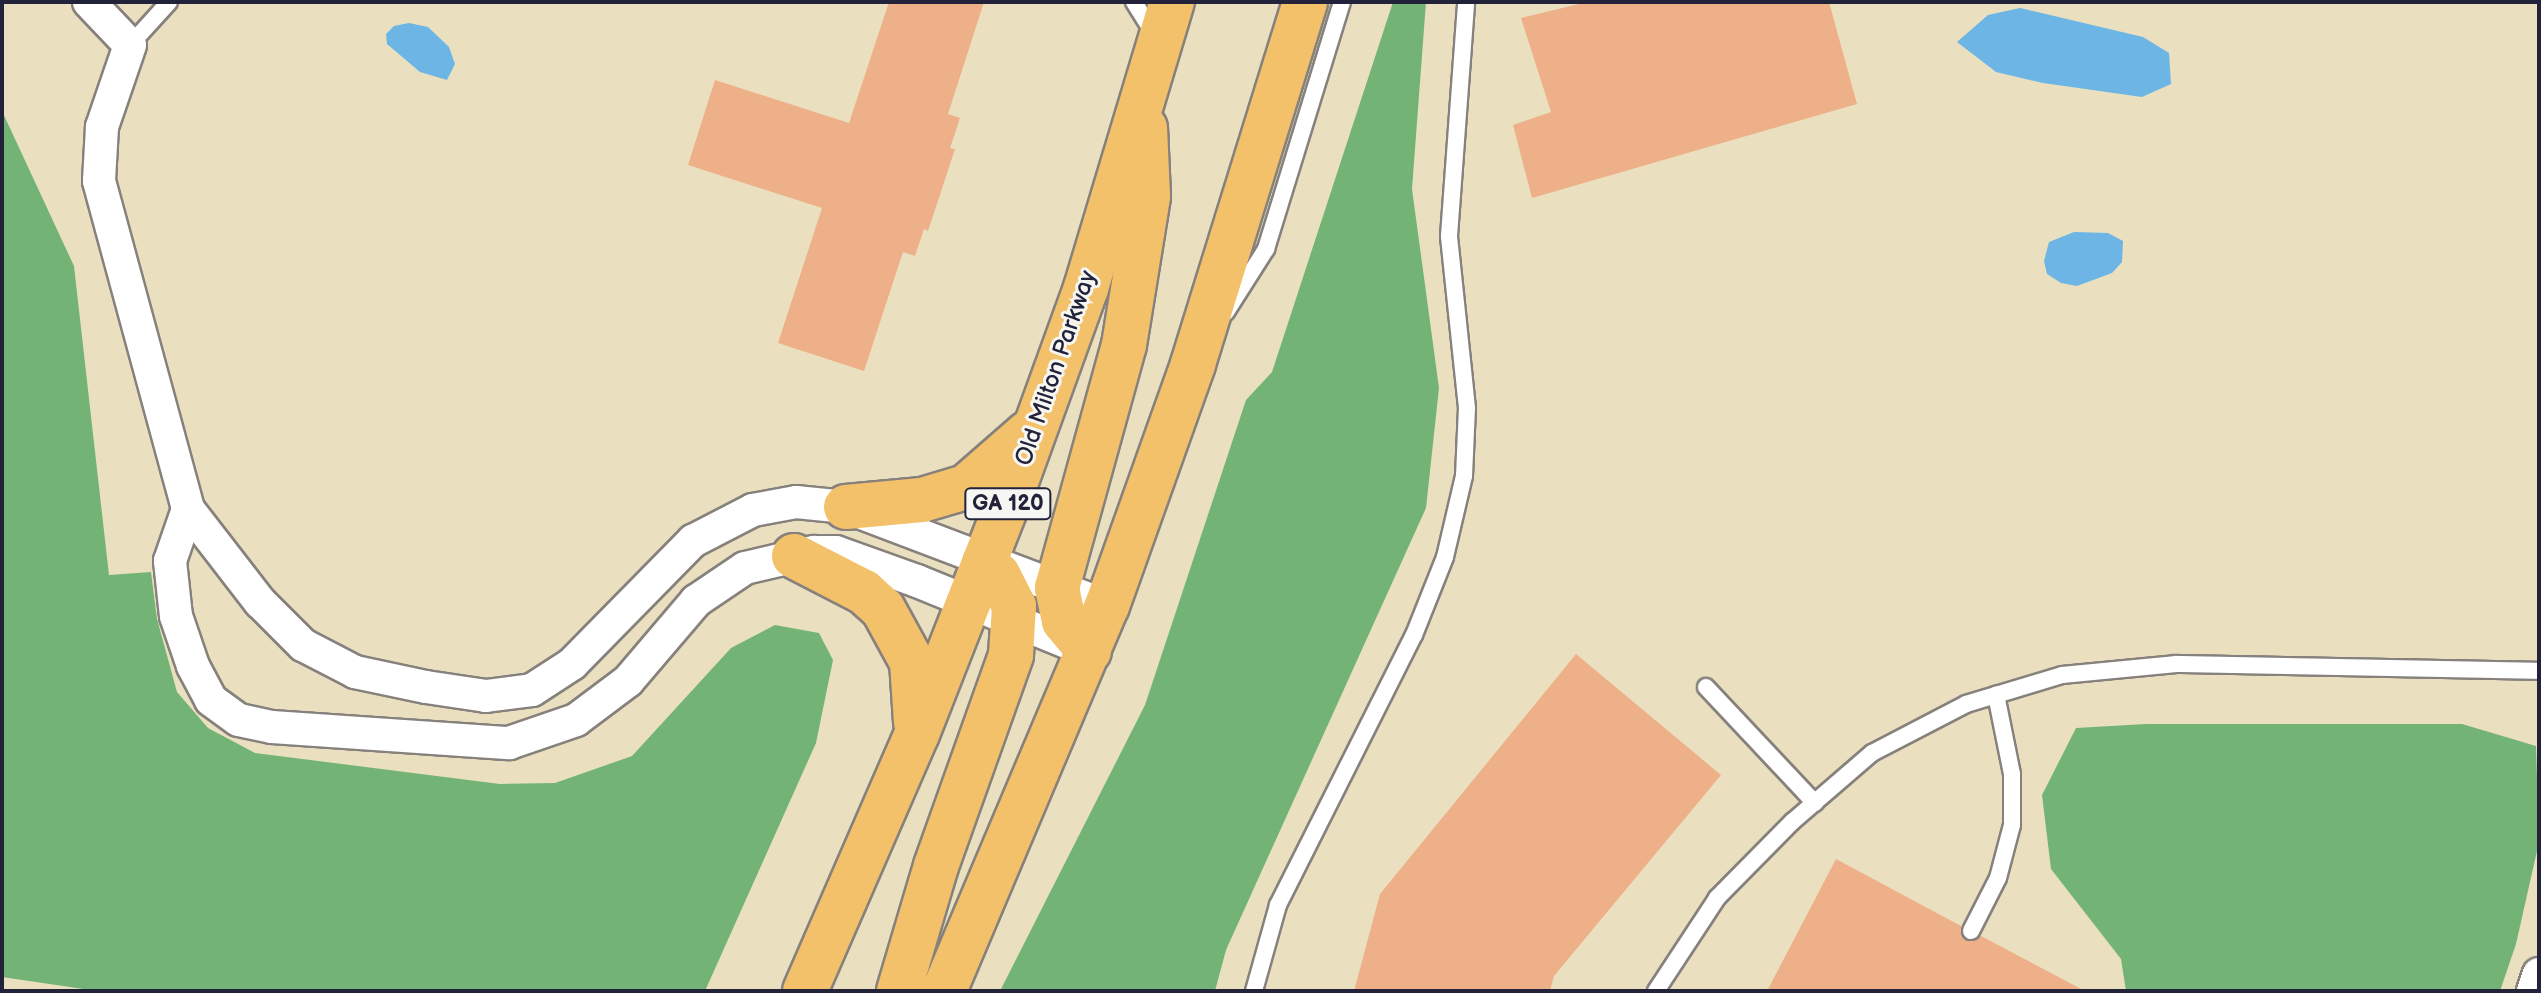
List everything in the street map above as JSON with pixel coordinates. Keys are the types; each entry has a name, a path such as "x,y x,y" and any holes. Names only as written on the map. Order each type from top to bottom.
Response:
{"highway":[{"name":"Old Milton Parkway","path":"805,991 917,734 1038,423 1144,98 1172,2"},
{"path":"944,991 1107,606 1193,364 1305,2"},
{"path":"1089,651 1064,621 1057,588 1124,345 1148,196 1144,98"},
{"path":"846,507 922,500 966,487 991,470 1038,423"},
{"path":"794,556 864,592 899,632 912,662 917,734"},
{"path":"899,991 936,866 1003,687 1016,623 1009,590 984,562"}],"street":[{"path":"89,2 130,45 102,127 99,181 188,509 260,602 303,645 355,672 486,696 532,690 572,664 693,541 715,526 774,505 846,507 984,562 1107,606"},
{"path":"188,509 170,561 176,616 211,700 239,720 272,727 460,743 509,743 576,720 628,681 696,601 745,568 794,556 836,552 1089,651"},
{"path":"2533,991 2539,974"}],"lane":[{"path":"130,45 169,2"},
{"path":"1134,2 1160,43"},
{"path":"1193,364 1266,249 1342,2"},
{"path":"1254,991 1278,905 1414,635 1440,570 1464,476 1467,408 1449,236 1466,2"},
{"path":"1656,991 1717,898 1815,803 1872,753 1966,704 2062,675 2176,664 2539,671"},
{"path":"1706,687 1815,803"},
{"path":"1971,931 1998,878 2012,825 2012,774 1996,695"}],"green space":[{"path":"1393,2 1426,2 1412,189 1439,388 1426,508 1226,950 1215,991 1000,991 1145,705 1246,400 1272,372"},
{"path":"2,111 74,266 109,575 151,572 157,619 177,692 208,728 255,753 500,784 555,783 632,756 731,648 775,625 819,633 833,660 816,743 705,991 97,991 2,977"},
{"path":"2146,724 2462,724 2536,746 2539,842 2516,944 2500,991 2126,991 2121,959 2051,869 2042,795 2076,728"}],"water":[{"path":"2020,8 2143,37 2169,53 2171,84 2142,97 2043,83 1996,72 1957,42 1988,15"},
{"path":"409,23 428,27 449,47 455,64 447,80 420,72 387,44 386,34 394,26"},
{"path":"2074,232 2108,233 2123,241 2122,262 2112,273 2077,286 2061,283 2047,274 2044,261 2049,242"}],"building":[{"path":"889,2 984,2 948,114 960,118 950,148 955,149 928,231 924,229 915,256 903,252 864,371 778,343 822,208 688,165 715,80 849,123"},
{"path":"1587,2 1829,2 1857,104 1532,198 1513,125 1551,112 1521,18"},
{"path":"1576,654 1721,775 1554,976 1550,991 1354,991 1380,894"},
{"path":"1836,859 1961,926 1965,940 1981,936 2085,991 1767,991"}]}
